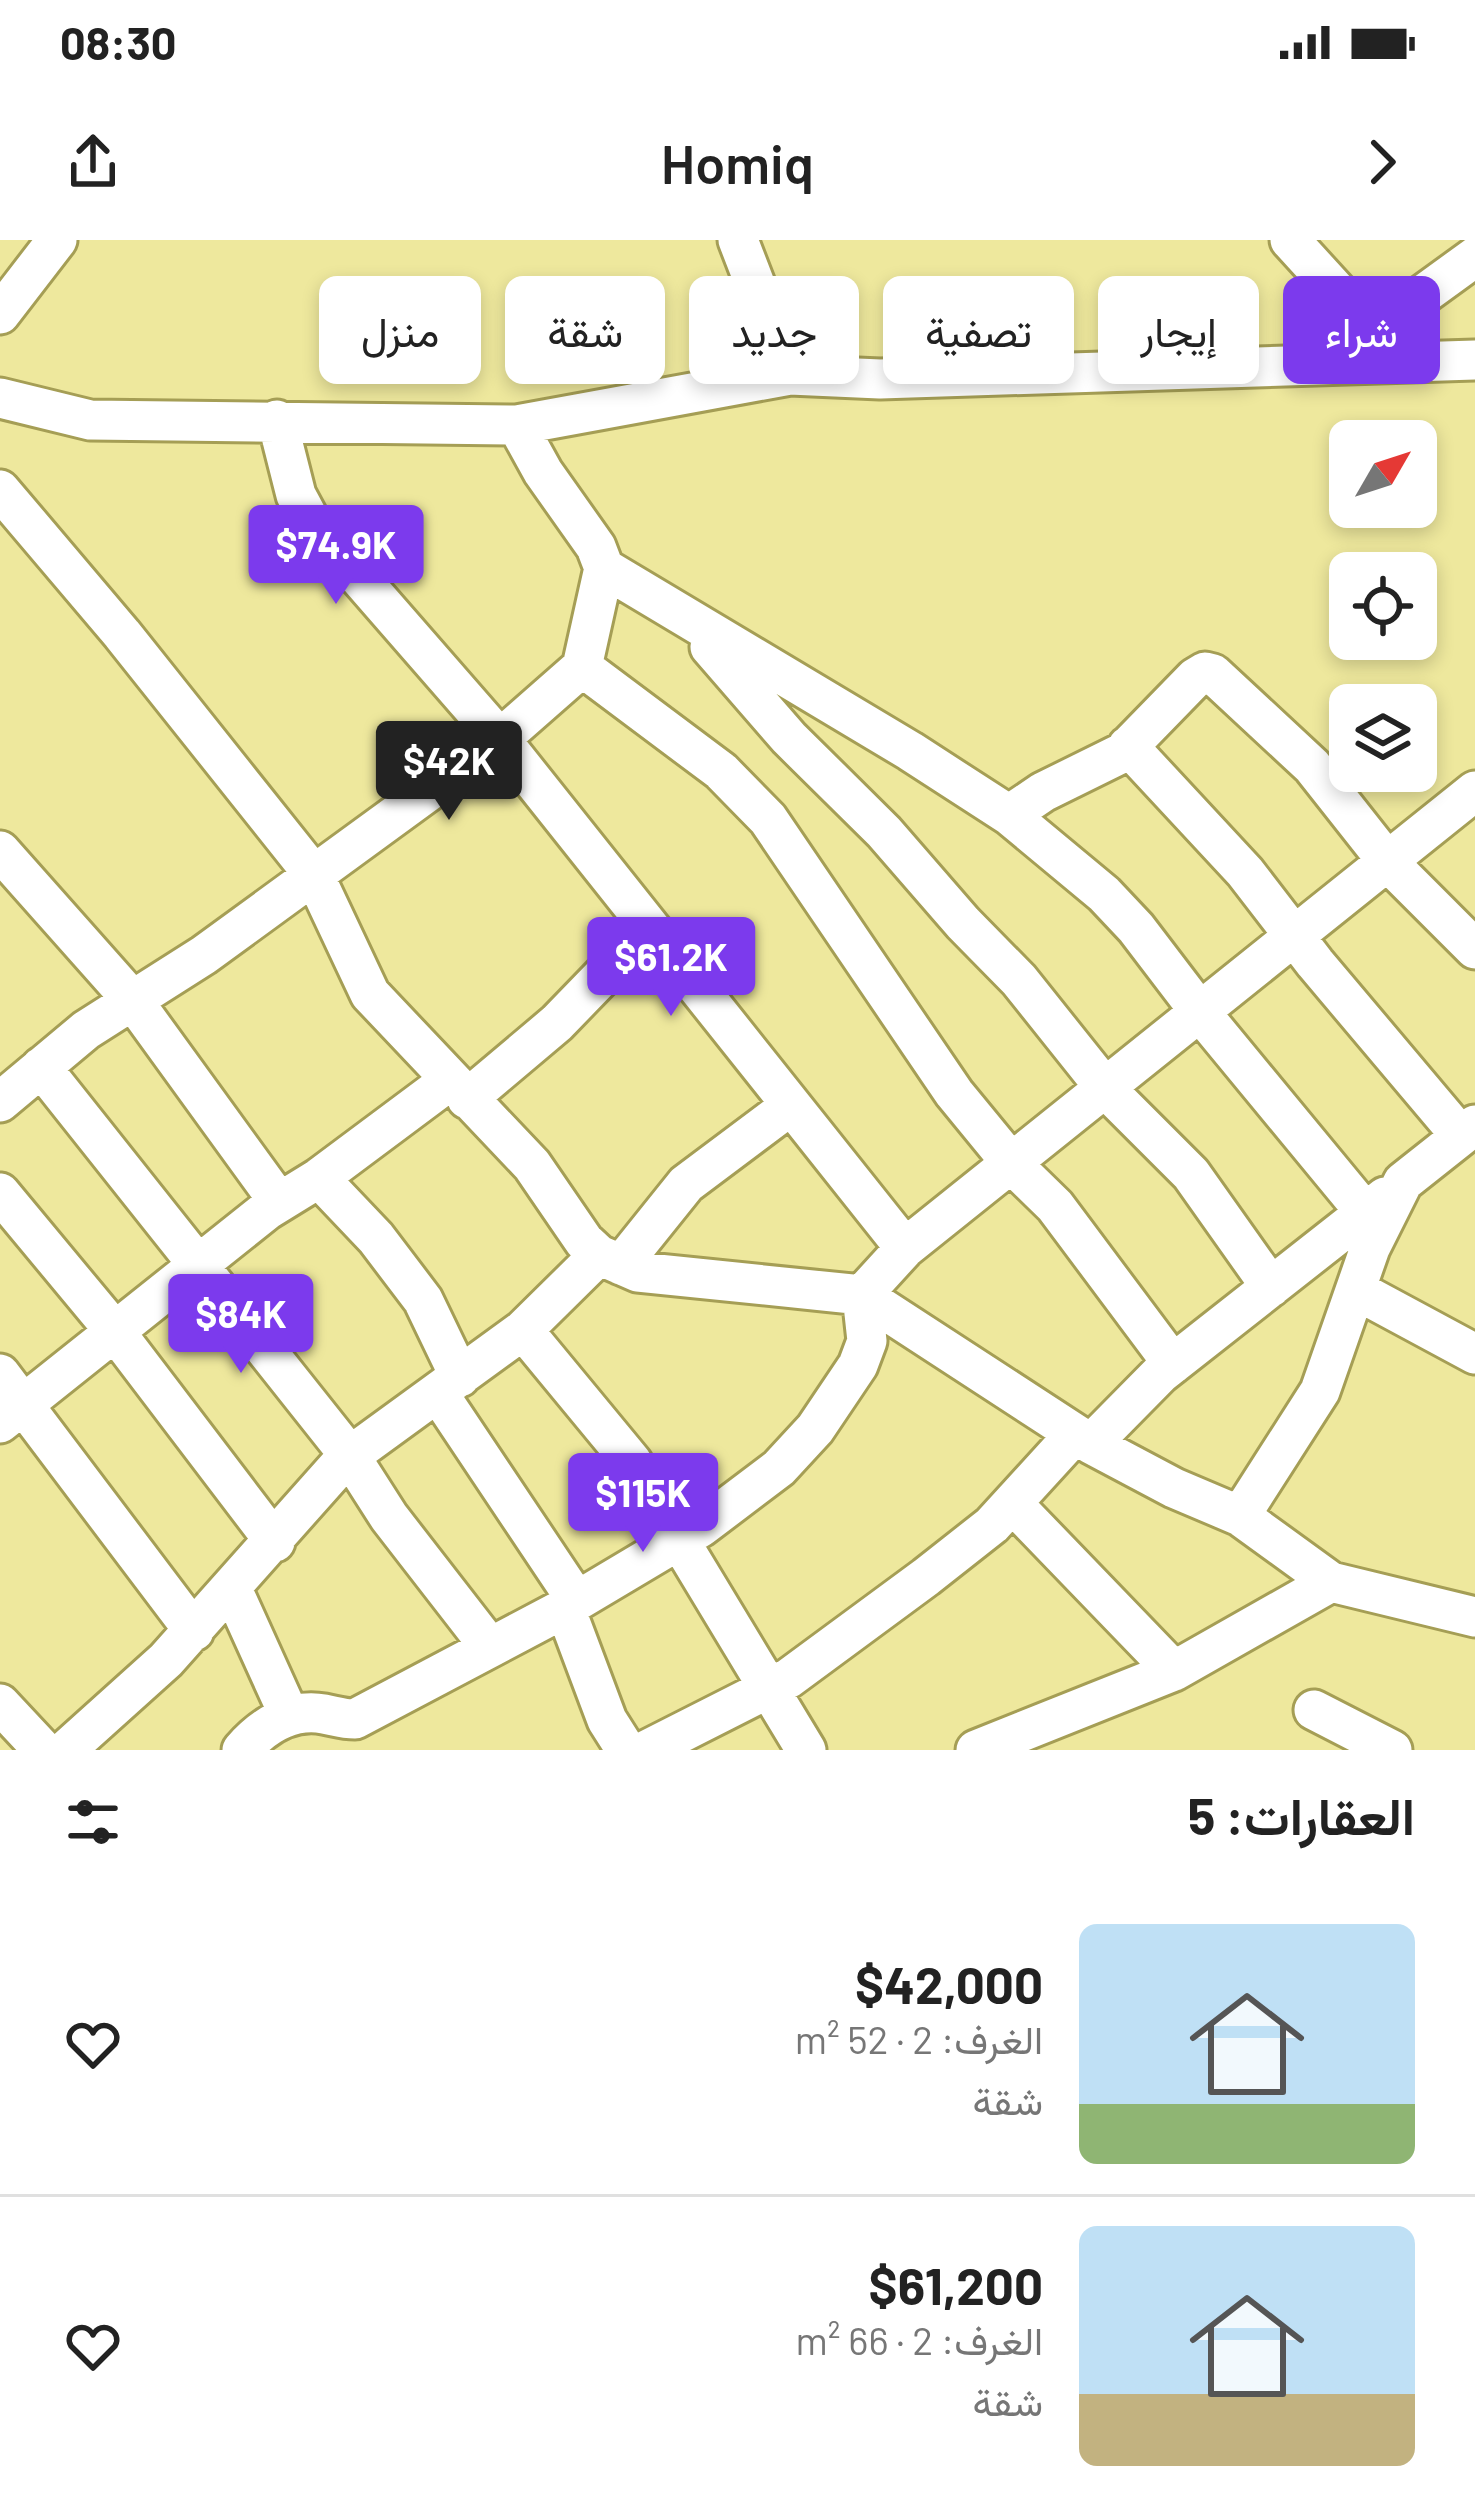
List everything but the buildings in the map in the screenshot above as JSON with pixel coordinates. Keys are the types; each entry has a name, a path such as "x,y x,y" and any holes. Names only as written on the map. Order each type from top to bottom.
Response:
{"street":[{"path":"0,314 58,240"},
{"path":"738,240 752,276"},
{"path":"1306,248 1327,276"},
{"path":"1440,290 1475,257"},
{"path":"859,377 903,379 1283,353"},
{"path":"1440,355 1475,360"},
{"path":"0,398 90,420 517,425 741,384"},
{"path":"277,420 296,495 310,520 500,739 905,1248"},
{"path":"0,1102 86,1030 134,1002 500,739 582,667 604,568 596,547 543,472 517,425"},
{"path":"4,503 314,875 370,994 532,1165 584,1241 638,1272 862,1295 1083,1439 1174,1489 1240,1516 1331,1582 1475,1617"},
{"path":"604,568 1009,815 1104,894 1366,1212"},
{"path":"686,618 789,739 884,832 1019,980 1106,1089 1191,1174 1270,1287"},
{"path":"582,667 747,795 829,903 954,1093 1013,1165 1055,1206 1173,1364"},
{"path":"1009,815 1043,792 1122,753 1196,678 1205,672 1214,674 1312,766 1388,861 1475,949"},
{"path":"319,1178 376,1238 423,1300 449,1385 571,1604 608,1720 625,1748 770,1687 992,1525 1083,1439 1173,1364 1468,1130 1294,935 1192,811 1128,746"},
{"path":"242,1750 273,1722 289,1715 325,1714 350,1735 355,1719 678,1541 779,1468 815,1429 857,1365 867,1341 862,1295 905,1248 1475,791"},
{"path":"0,851 134,1002 279,1202"},
{"path":"194,1630 8,1400 113,1329 279,1202 557,1023 648,928"},
{"path":"40,1067 350,1456 389,1517 489,1646"},
{"path":"66,1750 194,1630 350,1456 523,1330 610,1260 686,1184 790,1106"},
{"path":"1240,1516 1320,1391 1370,1248 1403,1183"},
{"path":"0,1193 113,1329 275,1542"},
{"path":"1358,1291 1475,1354"},
{"path":"523,1330 632,1462 806,1750"},
{"path":"1012,1503 1174,1671"},
{"path":"976,1750 1174,1671 1331,1582"},
{"path":"232,1589 289,1715"},
{"path":"0,1704 43,1750"},
{"path":"1314,1710 1392,1750"}]}
